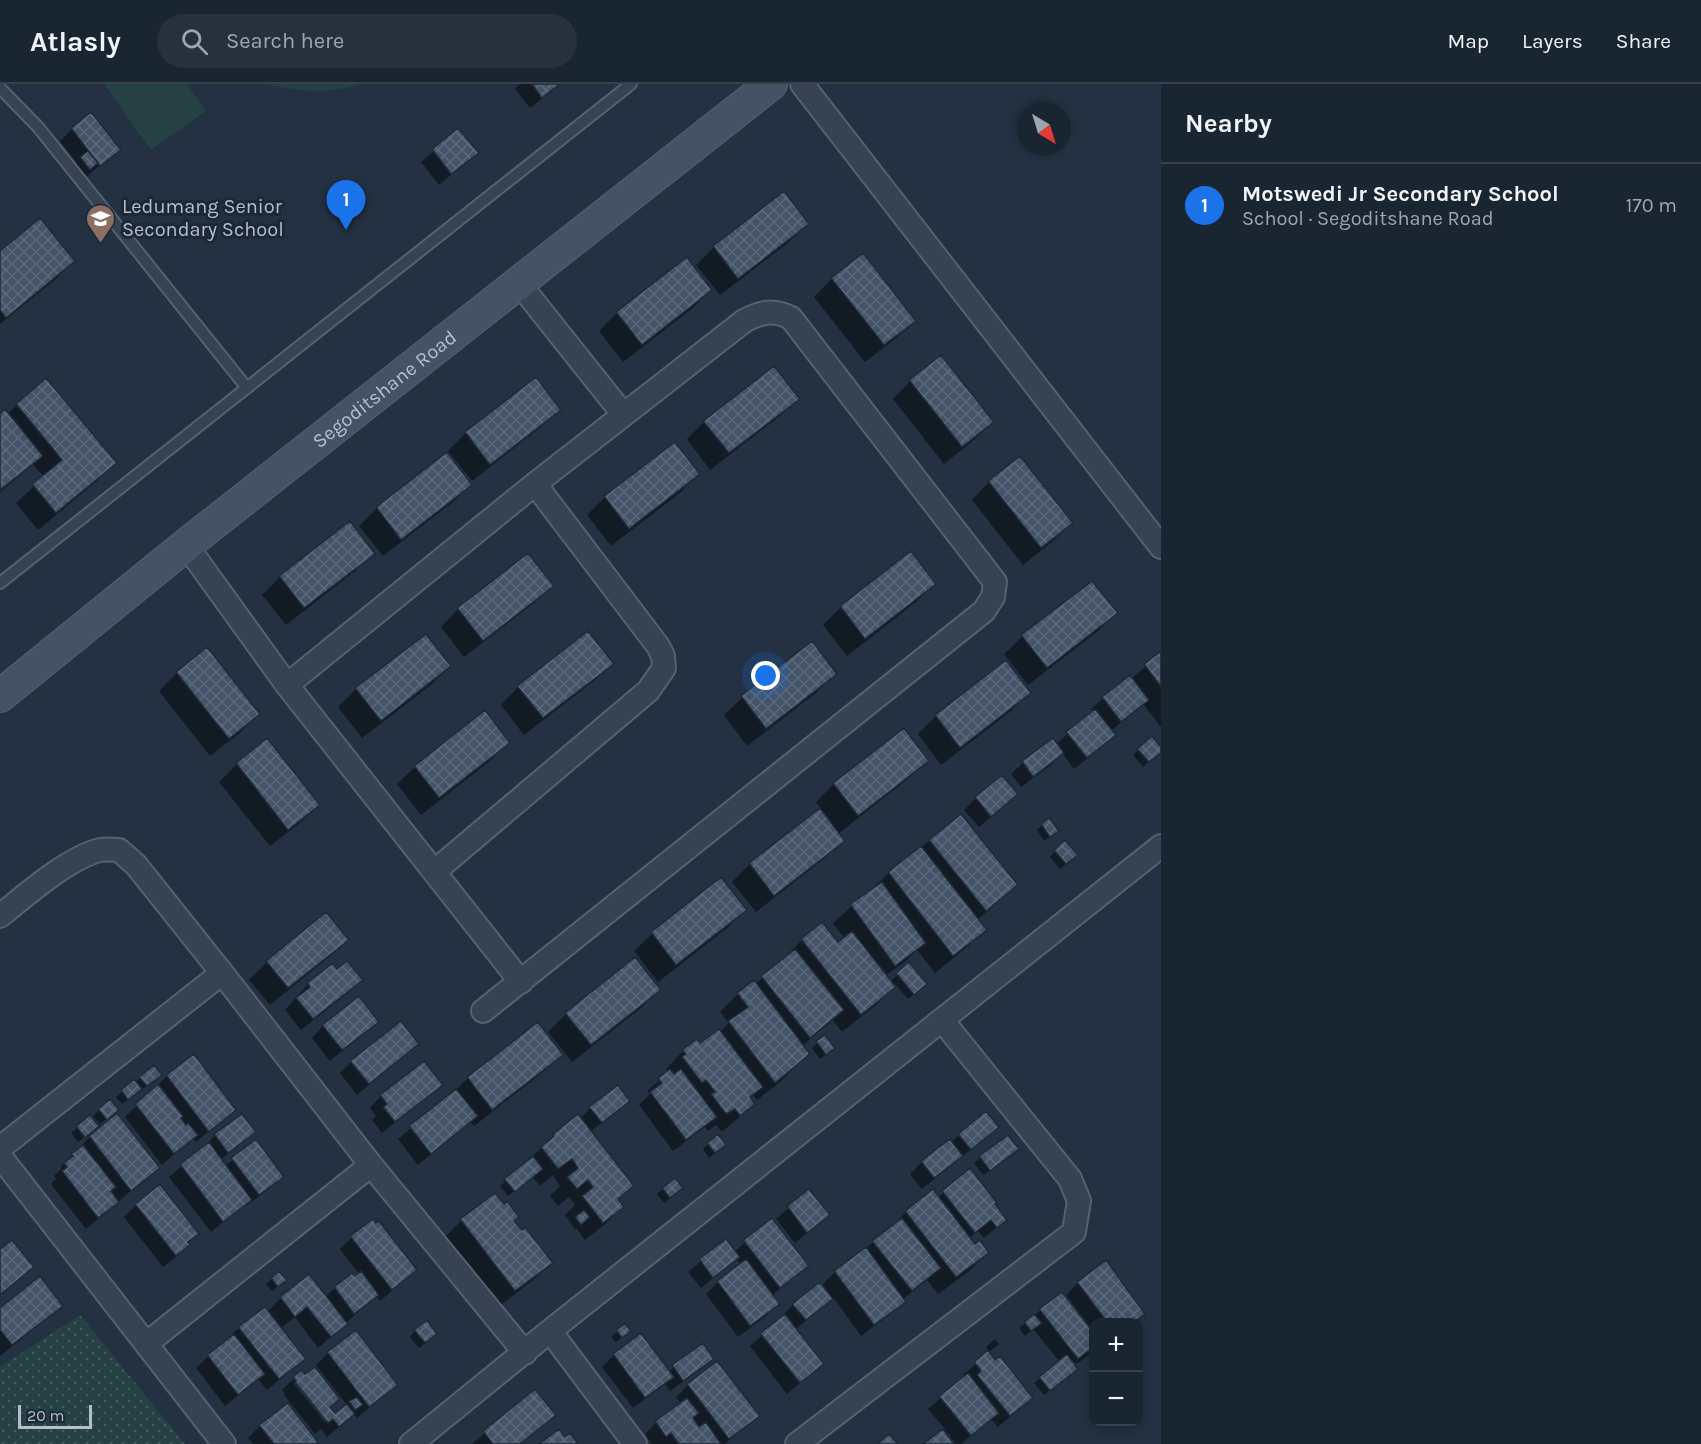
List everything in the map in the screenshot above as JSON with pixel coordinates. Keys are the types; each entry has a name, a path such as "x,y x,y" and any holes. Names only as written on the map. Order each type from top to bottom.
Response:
{"street":[{"name":"Segoditshane Road","path":"0,696 186,545 771,84"},
{"path":"802,84 1161,547"},
{"path":"518,282 623,414"},
{"path":"287,685 623,414 744,321 764,313 781,313 791,318 995,582 990,604 984,611 483,1011"},
{"path":"435,871 648,691 664,668 663,656 658,646 535,484"},
{"path":"186,545 287,685 520,982"},
{"path":"411,1444 1161,846"},
{"path":"0,916 28,893 80,857 102,850 119,850 136,865 371,1165 525,1353"},
{"path":"0,1148 222,973"},
{"path":"797,1444 1074,1232 1079,1201 1070,1179 942,1020"},
{"path":"0,1156 224,1444"},
{"path":"146,1344 371,1165"},
{"path":"550,1331 635,1444"}],"lane":[{"path":"0,583 631,84"},
{"path":"0,88 38,127 247,388"}],"green space":[{"path":"104,84 187,84 206,111 151,150"},
{"path":"267,84 361,84 314,91"},
{"path":"80,1315 185,1444 0,1444 0,1367"}],"building":[{"path":"532,84 560,84 542,98"},
{"path":"91,112 121,150 100,166 71,128"},
{"path":"458,128 479,153 451,174 432,149"},
{"path":"88,151 98,163 90,170 80,157"},
{"path":"784,191 809,224 738,279 713,246"},
{"path":"40,218 75,261 6,318 0,310 0,251"},
{"path":"863,253 916,321 884,345 831,278"},
{"path":"687,257 712,290 642,345 616,312"},
{"path":"941,355 994,422 962,447 909,380"},
{"path":"774,366 800,399 729,453 703,421"},
{"path":"536,377 561,410 490,465 465,432"},
{"path":"46,378 117,463 56,513 32,484 62,460 16,404"},
{"path":"5,409 43,456 0,490 0,414"},
{"path":"675,442 700,474 629,529 604,496"},
{"path":"447,452 472,485 401,540 376,507"},
{"path":"1020,456 1073,523 1041,548 988,481"},
{"path":"350,521 375,554 304,608 279,576"},
{"path":"911,551 936,584 865,639 840,606"},
{"path":"528,553 554,586 483,641 457,608"},
{"path":"1092,581 1118,613 1047,668 1021,635"},
{"path":"588,631 614,664 543,718 517,686"},
{"path":"426,634 451,666 381,721 355,688"},
{"path":"812,641 837,674 766,729 741,696"},
{"path":"207,647 260,714 229,739 176,672"},
{"path":"1161,651 1161,687 1144,664"},
{"path":"1006,660 1031,693 960,748 935,715"},
{"path":"1130,675 1149,700 1121,722 1102,697"},
{"path":"1095,709 1116,735 1087,758 1066,732"},
{"path":"485,710 510,743 439,798 414,766"},
{"path":"904,728 929,761 858,816 833,783"},
{"path":"1152,736 1161,747 1161,753 1149,762 1137,749"},
{"path":"267,738 320,805 288,830 236,763"},
{"path":"1053,738 1064,753 1033,777 1022,761"},
{"path":"1002,775 1018,794 991,817 975,797"},
{"path":"820,808 845,841 774,896 749,863"},
{"path":"961,814 1018,885 986,911 929,840"},
{"path":"1049,818 1059,831 1050,837 1041,824"},
{"path":"1065,840 1078,855 1066,864 1054,850"},
{"path":"921,846 987,930 953,956 888,872"},
{"path":"721,877 747,910 676,965 651,932"},
{"path":"882,882 926,943 895,966 850,904"},
{"path":"326,912 349,940 288,988 266,961"},
{"path":"822,922 838,942 852,931 896,987 861,1015 801,939"},
{"path":"795,949 844,1010 810,1038 761,976"},
{"path":"635,957 661,990 591,1045 565,1013"},
{"path":"347,961 363,980 313,1019 296,998 310,987 307,983 333,963 337,969"},
{"path":"909,962 927,984 914,995 896,973"},
{"path":"754,980 810,1054 775,1083 728,1021 748,1007 737,993"},
{"path":"359,996 379,1022 342,1050 322,1025"},
{"path":"401,1021 419,1044 369,1084 350,1061"},
{"path":"538,1022 563,1055 492,1110 467,1077"},
{"path":"719,1029 763,1087 750,1097 755,1104 740,1116 735,1109 726,1114 711,1094 715,1092 706,1080 702,1083 682,1057 686,1054 682,1050 697,1039 700,1043"},
{"path":"825,1035 835,1048 826,1055 816,1041"},
{"path":"194,1054 236,1110 209,1132 166,1075"},
{"path":"424,1061 443,1085 395,1122 383,1107 387,1104 380,1095"},
{"path":"154,1065 162,1075 147,1086 139,1077"},
{"path":"670,1069 674,1074 681,1069 717,1117 686,1140 650,1092 662,1083 658,1078"},
{"path":"134,1079 142,1089 128,1100 121,1090"},
{"path":"158,1084 183,1116 181,1118 186,1125 188,1123 198,1135 174,1154 135,1104"},
{"path":"618,1085 630,1101 602,1123 589,1107"},
{"path":"456,1089 478,1116 431,1154 409,1126"},
{"path":"110,1099 119,1110 107,1120 98,1109"},
{"path":"986,1111 999,1127 971,1150 958,1134"},
{"path":"117,1113 160,1168 131,1191 89,1136"},
{"path":"242,1114 256,1132 228,1153 214,1134"},
{"path":"578,1114 634,1186 618,1199 624,1207 603,1223 582,1196 593,1187 588,1180 577,1189 567,1177 578,1168 572,1159 558,1169 541,1147"},
{"path":"90,1115 99,1126 85,1138 76,1126"},
{"path":"718,1134 726,1145 715,1153 707,1143"},
{"path":"1008,1135 1019,1149 990,1171 979,1156"},
{"path":"256,1139 284,1177 259,1195 231,1158"},
{"path":"950,1139 963,1156 934,1178 921,1161"},
{"path":"209,1142 252,1200 223,1222 180,1164"},
{"path":"83,1145 116,1187 111,1191 119,1202 98,1218 62,1171 67,1167 64,1163 73,1156 71,1154"},
{"path":"533,1156 543,1169 515,1192 504,1179"},
{"path":"970,1168 1007,1220 997,1228 991,1220 975,1233 942,1191"},
{"path":"675,1178 683,1188 670,1198 662,1188"},
{"path":"160,1184 199,1234 188,1242 190,1245 176,1256 135,1204"},
{"path":"809,1189 830,1215 807,1233 787,1206"},
{"path":"933,1189 975,1244 980,1240 989,1253 956,1277 905,1211"},
{"path":"495,1193 504,1204 507,1201 519,1217 514,1221 522,1230 525,1227 553,1263 515,1291 460,1219"},
{"path":"584,1210 590,1217 581,1225 575,1217"},
{"path":"772,1218 809,1266 780,1288 743,1240"},
{"path":"902,1218 941,1268 912,1291 872,1241"},
{"path":"373,1219 376,1223 379,1221 417,1270 392,1290 350,1236"},
{"path":"726,1239 740,1257 713,1278 699,1259"},
{"path":"12,1240 34,1267 0,1295 0,1249"},
{"path":"866,1247 906,1302 874,1325 834,1271"},
{"path":"746,1259 780,1304 750,1326 717,1281"},
{"path":"1106,1260 1145,1314 1140,1318 1104,1318 1077,1282"},
{"path":"279,1271 287,1280 278,1287 271,1278"},
{"path":"361,1271 379,1295 354,1314 334,1287 352,1273 355,1276"},
{"path":"309,1274 348,1324 331,1337 307,1307 295,1317 280,1297"},
{"path":"40,1276 63,1306 12,1345 0,1330 0,1308"},
{"path":"820,1282 833,1299 806,1320 792,1304"},
{"path":"1062,1292 1089,1327 1089,1352 1088,1351 1078,1359 1039,1309"},
{"path":"265,1307 306,1359 279,1379 238,1327"},
{"path":"785,1314 824,1364 800,1383 760,1333"},
{"path":"1034,1314 1042,1323 1031,1331 1024,1322"},
{"path":"427,1320 437,1334 425,1343 414,1330"},
{"path":"625,1323 631,1331 622,1338 616,1330"},
{"path":"356,1330 398,1385 369,1407 327,1352"},
{"path":"641,1333 674,1377 645,1398 613,1354"},
{"path":"234,1334 265,1374 238,1395 207,1355"},
{"path":"703,1343 714,1359 683,1381 672,1365"},
{"path":"988,1350 995,1360 1000,1356 1033,1398 1010,1416 977,1375 981,1371 974,1362"},
{"path":"1067,1354 1078,1369 1050,1391 1039,1377"},
{"path":"717,1361 760,1416 729,1439 687,1384"},
{"path":"315,1367 340,1399 330,1407 335,1413 347,1404 355,1414 339,1427 333,1419 328,1423 293,1377 301,1370 305,1374"},
{"path":"968,1373 999,1413 971,1436 939,1396"},
{"path":"535,1389 556,1415 520,1444 493,1444 483,1431"},
{"path":"357,1397 363,1405 355,1410 349,1401"},
{"path":"687,1398 699,1413 693,1418 699,1427 706,1422 721,1444 677,1444 671,1433 666,1437 655,1421"},
{"path":"288,1403 318,1442 315,1444 274,1444 259,1425"},
{"path":"559,1429 565,1437 570,1433 578,1444 539,1444"},
{"path":"943,1429 954,1444 923,1444"},
{"path":"889,1434 898,1444 877,1444"}],"place":[{"name":"Motswedi Jr Secondary School","path":"346,230"},
{"name":"Ledumang Senior Secondary School","path":"101,244"}]}
